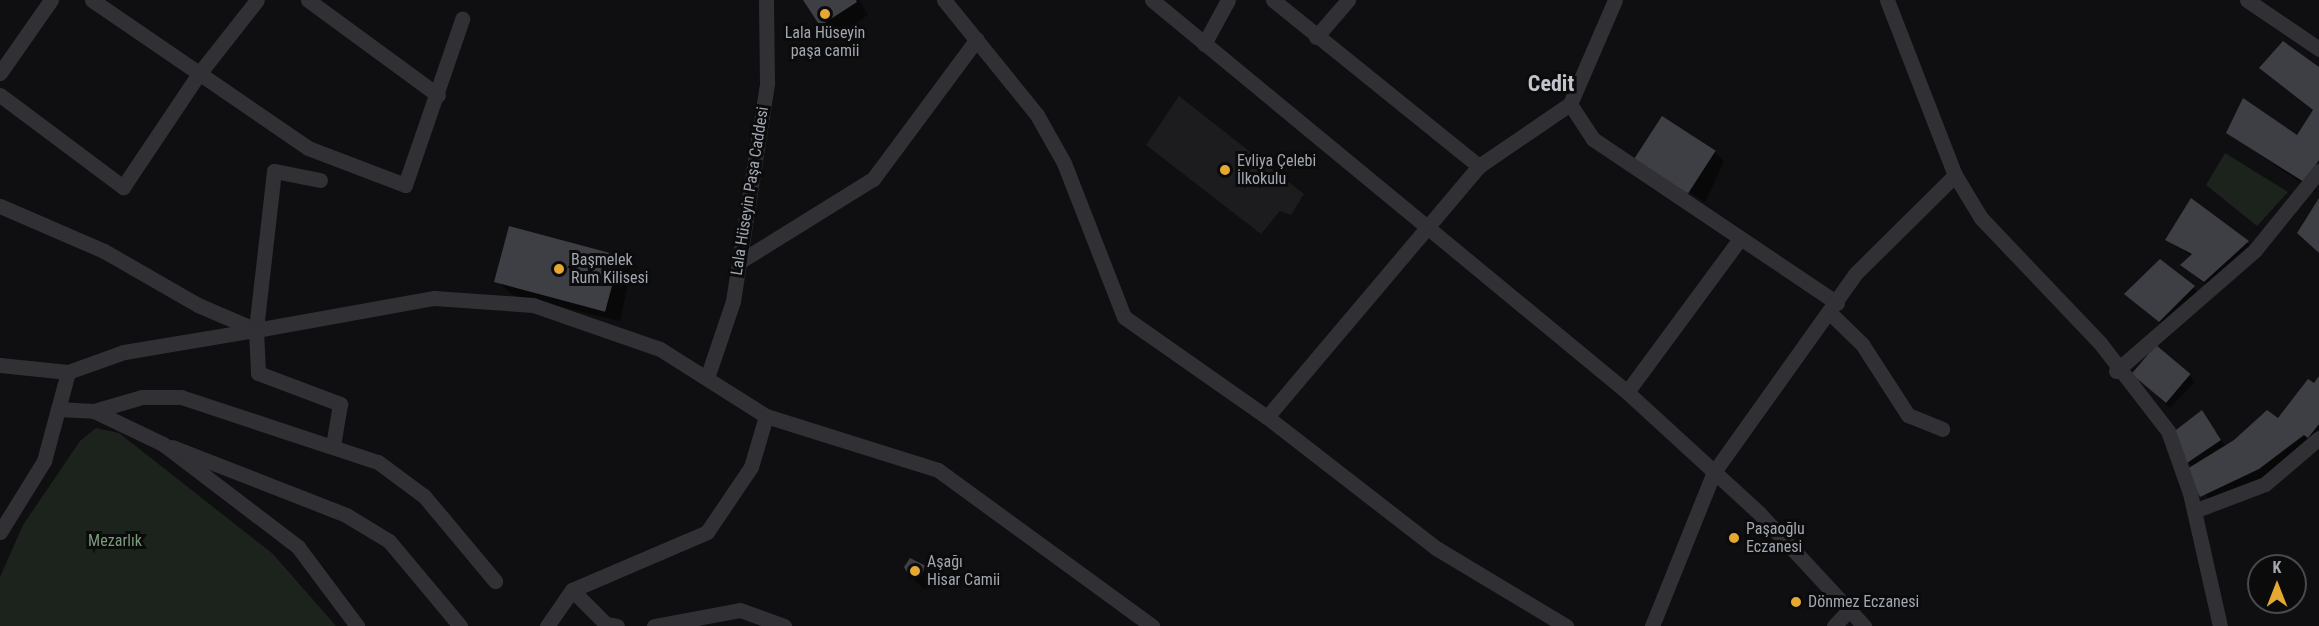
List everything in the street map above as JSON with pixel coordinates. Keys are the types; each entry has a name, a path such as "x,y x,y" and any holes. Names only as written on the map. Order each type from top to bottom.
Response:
{"street":[{"path":"0,73 51,0"},
{"path":"92,0 198,75 308,148 405,185 462,19"},
{"path":"0,95 123,187 198,75 257,0"},
{"path":"308,0 438,94"},
{"name":"Lala Hüseyin Paşa Caddesi","path":"707,378 733,301 767,83 766,0"},
{"path":"944,0 1037,115 1064,164 1124,317 1268,417 1436,548 1566,626"},
{"path":"1152,0 1427,230 1627,392 1714,472 1864,626"},
{"path":"1204,44 1228,0"},
{"path":"1273,0 1316,37 1366,70 1479,166"},
{"path":"1316,37 1348,0"},
{"path":"1268,417 1479,166 1570,104 1615,0"},
{"path":"1887,0 1955,175 1981,218 2100,343 2116,371 2168,431 2194,511 2220,626"},
{"path":"2247,0 2319,49"},
{"path":"739,262 873,179 977,39"},
{"path":"1570,104 1593,139 1833,308 1862,344 1908,415 1942,429"},
{"path":"320,180 274,171 256,330 258,373 340,404 333,446"},
{"path":"2116,371 2255,250 2319,171"},
{"path":"1652,626 1714,472 1856,274 1955,175"},
{"path":"0,206 104,251 198,305 256,330"},
{"path":"1627,392 1739,240"},
{"path":"0,364 68,372 124,352 434,298 533,305 660,349 766,416 938,470 1152,626"},
{"path":"0,532 44,461 68,372"},
{"path":"58,409 94,411 142,398 181,398 378,462 424,496 495,581"},
{"path":"94,411 163,444 286,489 389,541 460,626"},
{"path":"548,626 572,590 707,532 751,467 766,416"},
{"path":"2194,511 2265,484 2319,438"},
{"path":"163,444 298,547 357,626"},
{"path":"572,590 606,624 617,626"},
{"path":"654,626 740,610 784,626"},
{"path":"1834,626 1849,610"}],"shaded area":[{"name":"Evliya Çelebi İlkokulu","path":"1179,96 1304,194 1291,215 1280,211 1261,234 1146,145"}],"green space":[{"path":"2225,153 2288,192 2257,226 2206,185"},
{"name":"Mezarlık","path":"96,428 119,433 273,554 336,626 0,626 0,577 23,525 80,441"}],"building":[{"name":"Lala Hüseyin paşa camii","path":"803,0 856,0 857,2 820,26"},
{"path":"2283,41 2319,67 2319,160 2304,182 2226,133 2243,98 2297,135 2313,110 2259,68"},
{"path":"1662,116 1716,151 1688,194 1634,159"},
{"path":"2191,198 2249,241 2204,282 2180,265 2192,254 2165,240"},
{"path":"2319,198 2319,253 2297,233"},
{"name":"Başmelek Rum Kilisesi","path":"509,226 620,256 605,312 494,282"},
{"path":"2160,259 2195,286 2159,322 2124,294"},
{"path":"2156,345 2190,374 2166,403 2132,374"},
{"path":"2319,376 2319,424 2308,438 2304,435 2259,469 2200,497 2187,469 2234,440 2267,410 2278,418 2308,379 2314,383"},
{"path":"2202,410 2221,440 2187,463 2172,433"},
{"name":"Aşağı Hisar Camii","path":"910,558 926,566 921,576 910,577 904,567"}],"place":[{"name":"Lala Hüseyin paşa camii","path":"825,14"},
{"name":"Evliya Çelebi İlkokulu","path":"1225,170"},
{"name":"Başmelek Rum Kilisesi","path":"559,269"},
{"name":"Paşaoğlu Eczanesi","path":"1734,538"},
{"name":"Aşağı Hisar Camii","path":"915,571"},
{"name":"Dönmez Eczanesi","path":"1796,602"}],"district":[{"name":"Cedit","path":"1551,84"}]}
